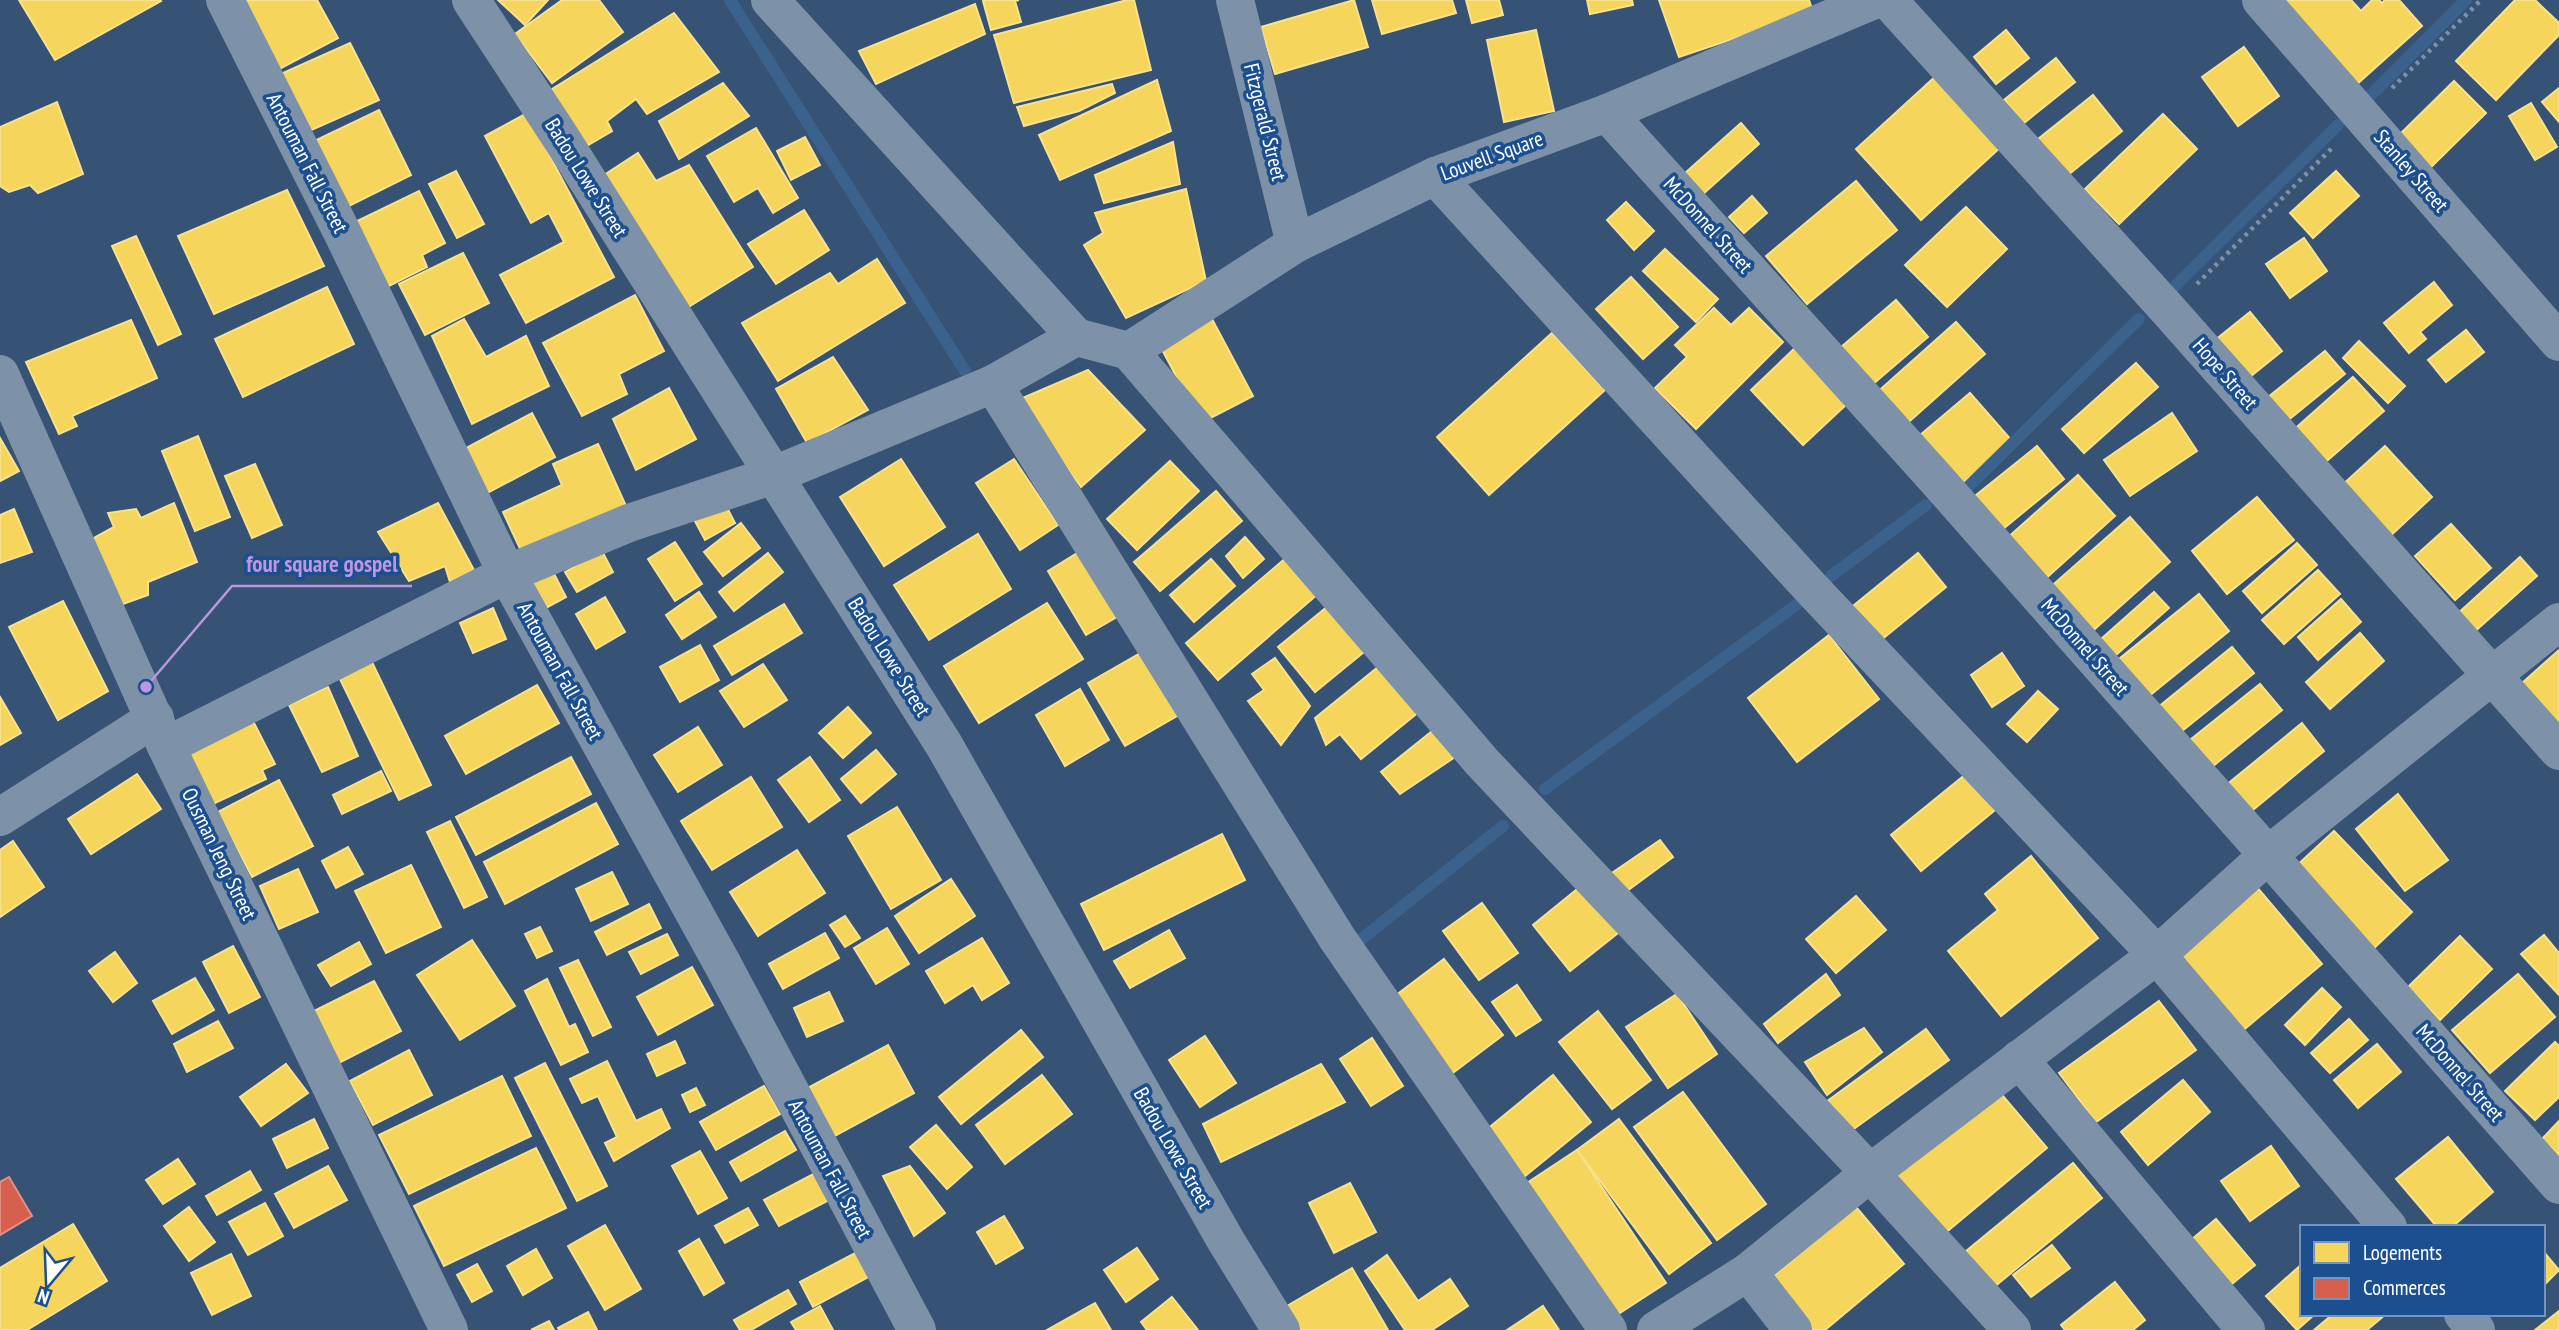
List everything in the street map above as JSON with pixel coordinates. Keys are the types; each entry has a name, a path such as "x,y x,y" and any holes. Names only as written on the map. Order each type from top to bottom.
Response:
{"street":[{"name":"Antouman Fall Street","path":"225,0 349,246 507,574 723,965 917,1330"},
{"name":"Badou Lowe Street","path":"471,0 944,745 1219,1229 1281,1330"},
{"path":"770,0 1076,337 1129,351 1482,762 1870,1173 2012,1330"},
{"name":"Fitzgerald Street","path":"1235,0 1295,244"},
{"name":"Louvell Square","path":"1129,351 1295,244 1435,176 1608,113 1874,0"},
{"name":"Hope Street","path":"1888,0 2170,312 2559,751"},
{"name":"Stanley Street","path":"2261,0 2559,342"},
{"name":"McDonnel Street","path":"1608,113 1937,480 2559,1185"},
{"path":"1435,176 1809,586 2157,955 2386,1225"},
{"path":"0,817 161,732 507,574 629,523 774,475 993,384 1076,337"},
{"name":"Ousman Jeng Street","path":"0,374 161,732 449,1330"},
{"path":"993,384 1337,938 1608,1330"},
{"path":"1656,1330 1748,1272 1870,1173 2157,955 2268,855 2559,622"},
{"path":"2019,1059 2246,1330"},
{"path":"1748,1272 1793,1330"},
{"path":"2464,1316 2476,1330"}],"path":[{"path":"2170,312 2481,0"}],"building: Logements":[{"path":"19,0 160,0 161,1 55,60"},
{"path":"230,0 317,0 338,38 270,74"},
{"path":"498,0 548,0 525,25"},
{"path":"562,0 599,0 623,32 552,83 515,34"},
{"path":"1019,0 1015,1 1021,22 991,30 983,1"},
{"path":"1134,0 1151,70 1014,103 994,35"},
{"path":"1354,0 1368,47 1275,74 1261,27"},
{"path":"1372,0 1452,0 1456,13 1382,34"},
{"path":"1466,0 1499,0 1503,15 1472,23"},
{"path":"1587,0 1632,0 1633,5 1590,14"},
{"path":"1659,0 1809,0 1813,12 1679,57"},
{"path":"2281,0 2351,0 2361,11 2372,0 2382,3 2385,0 2399,0 2422,26 2356,85"},
{"path":"2515,0 2535,0 2559,23 2559,35 2496,100 2456,61"},
{"path":"975,4 985,34 876,84 859,51"},
{"path":"674,13 719,72 647,114 636,99 607,121 612,131 583,148 552,89"},
{"path":"1536,30 1554,111 1504,122 1487,40"},
{"path":"2006,30 2029,58 1996,84 1974,57"},
{"path":"350,43 379,100 298,136 274,77"},
{"path":"2244,47 2279,96 2238,126 2202,77"},
{"path":"2056,58 2075,82 2024,123 2004,100"},
{"path":"1937,75 2002,146 1921,220 1856,149"},
{"path":"1157,80 1171,131 1060,180 1039,135"},
{"path":"2454,81 2486,113 2428,170 2396,138"},
{"path":"723,83 749,116 679,159 659,121"},
{"path":"1112,84 1115,93 1079,111 1024,126 1017,107"},
{"path":"2559,88 2559,122 2542,102"},
{"path":"2093,95 2122,131 2063,179 2033,143"},
{"path":"57,102 83,174 38,193 30,185 9,192 0,186 0,127"},
{"path":"2531,103 2557,147 2535,160 2509,116"},
{"path":"379,110 411,175 339,211 306,145"},
{"path":"527,113 614,277 526,323 500,275 564,242 549,213 531,223 485,136"},
{"path":"2163,114 2197,149 2119,224 2085,189"},
{"path":"1741,123 1759,144 1703,194 1685,173"},
{"path":"756,128 798,198 773,213 758,188 734,202 707,156"},
{"path":"805,137 820,165 791,180 777,151"},
{"path":"1173,142 1180,184 1104,203 1095,175"},
{"path":"638,153 656,181 689,165 753,267 685,309 604,175"},
{"path":"456,171 484,224 457,238 429,184"},
{"path":"2336,171 2359,196 2313,238 2290,213"},
{"path":"1856,181 1897,230 1807,304 1766,256"},
{"path":"1186,189 1206,281 1126,318 1084,245 1103,233 1095,213"},
{"path":"287,190 324,266 214,314 178,236"},
{"path":"419,191 445,243 422,255 427,267 381,290 349,225"},
{"path":"1752,196 1767,213 1744,233 1729,217"},
{"path":"1626,202 1654,231 1634,250 1607,220"},
{"path":"1966,207 2007,249 1947,307 1905,265"},
{"path":"804,210 829,250 776,284 748,244"},
{"path":"136,236 181,334 158,345 112,246"},
{"path":"2304,238 2327,271 2290,298 2266,264"},
{"path":"1665,249 1718,299 1696,322 1643,271"},
{"path":"463,253 489,303 425,335 399,284"},
{"path":"877,259 905,303 778,381 742,323 830,273 838,284"},
{"path":"1631,277 1678,327 1643,359 1596,309"},
{"path":"2434,282 2452,305 2420,332 2426,339 2409,353 2384,323"},
{"path":"327,287 354,344 243,397 215,339"},
{"path":"635,295 664,351 619,374 627,394 582,416 543,343"},
{"path":"1896,300 1928,337 1873,384 1841,347"},
{"path":"1714,308 1731,325 1749,308 1783,342 1696,429 1655,388 1687,357 1675,345"},
{"path":"2250,312 2282,351 2246,380 2214,341"},
{"path":"464,319 486,357 526,336 549,386 472,424 432,336"},
{"path":"1212,319 1253,396 1201,423 1160,346"},
{"path":"131,320 157,378 72,416 77,426 59,434 26,362"},
{"path":"1956,322 1985,354 1903,427 1874,395"},
{"path":"2466,330 2484,352 2446,382 2428,360"},
{"path":"1552,333 1605,390 1489,495 1437,437"},
{"path":"2359,341 2405,386 2388,403 2343,358"},
{"path":"1796,347 1848,403 1803,445 1751,390"},
{"path":"2325,351 2345,374 2281,426 2262,402"},
{"path":"833,357 868,410 807,443 776,389"},
{"path":"2136,363 2158,387 2084,453 2062,429"},
{"path":"1088,370 1145,430 1081,487 1018,400"},
{"path":"2353,377 2384,411 2321,466 2290,433"},
{"path":"669,388 696,439 636,470 613,419"},
{"path":"1970,393 2012,441 1962,484 1920,435"},
{"path":"532,413 555,457 478,498 455,454"},
{"path":"2172,413 2197,451 2130,496 2104,460"},
{"path":"198,436 230,517 195,531 162,451"},
{"path":"0,438 19,471 0,481"},
{"path":"598,444 626,506 522,553 503,512 562,485 553,464"},
{"path":"2037,446 2064,479 1998,533 1970,500"},
{"path":"2385,446 2432,497 2388,538 2340,487"},
{"path":"901,459 945,527 884,566 840,497"},
{"path":"1014,459 1058,525 1020,550 976,483"},
{"path":"1170,461 1199,491 1137,550 1107,519"},
{"path":"255,464 282,525 252,538 225,476"},
{"path":"2078,475 2115,516 2044,580 2006,539"},
{"path":"1216,491 1242,521 1160,591 1134,562"},
{"path":"721,496 735,523 705,540 690,512"},
{"path":"2257,497 2294,540 2227,594 2192,551"},
{"path":"174,503 197,562 148,582 148,595 123,604 92,539 114,527 108,513 136,509 141,518"},
{"path":"438,503 474,570 450,582 445,566 409,581 378,532"},
{"path":"14,509 32,552 0,563 0,515"},
{"path":"2130,517 2170,562 2088,635 2047,590"},
{"path":"741,523 760,548 723,576 704,552"},
{"path":"2451,524 2491,568 2455,600 2415,556"},
{"path":"978,534 1011,589 929,640 894,585"},
{"path":"1245,537 1264,559 1243,578 1226,556"},
{"path":"675,542 702,584 675,601 648,559"},
{"path":"2297,543 2317,565 2262,613 2243,591"},
{"path":"602,551 613,572 577,592 565,572"},
{"path":"1079,552 1117,617 1086,635 1048,571"},
{"path":"768,553 783,572 734,611 719,592"},
{"path":"1918,553 1946,587 1881,640 1853,606"},
{"path":"1287,557 1318,594 1218,680 1186,643"},
{"path":"2520,557 2537,576 2473,633 2456,615"},
{"path":"1211,559 1235,586 1194,622 1170,595"},
{"path":"551,568 566,597 546,608 530,579"},
{"path":"2318,570 2340,594 2284,644 2262,620"},
{"path":"699,592 716,617 682,639 666,615"},
{"path":"2154,592 2169,608 2108,662 2093,646"},
{"path":"2199,594 2229,631 2149,696 2119,659"},
{"path":"605,597 625,632 596,649 576,614"},
{"path":"2341,599 2361,622 2318,660 2298,637"},
{"path":"63,601 108,691 58,720 9,627"},
{"path":"1333,602 1370,647 1315,692 1278,647"},
{"path":"1047,603 1083,659 979,723 944,666"},
{"path":"784,604 802,633 732,675 714,646"},
{"path":"493,608 506,639 473,653 460,623"},
{"path":"2360,633 2384,661 2330,709 2306,682"},
{"path":"1829,635 1879,699 1797,762 1748,698"},
{"path":"700,645 719,680 680,702 660,667"},
{"path":"2232,647 2254,673 2172,739 2151,713"},
{"path":"2559,650 2559,725 2522,683"},
{"path":"1142,652 1179,715 1125,746 1088,683"},
{"path":"2002,653 2024,686 1992,707 1971,675"},
{"path":"370,658 431,785 399,800 337,673"},
{"path":"1275,658 1310,706 1281,745 1248,701 1264,690 1252,674"},
{"path":"1383,663 1421,710 1361,759 1340,734 1326,745 1315,718"},
{"path":"763,664 787,700 744,727 720,691"},
{"path":"2260,684 2282,710 2207,771 2185,744"},
{"path":"537,685 559,723 466,774 445,736"},
{"path":"328,687 358,756 322,772 289,705"},
{"path":"1080,689 1109,740 1065,766 1036,715"},
{"path":"2038,691 2058,709 2027,742 2007,724"},
{"path":"0,697 21,733 0,745"},
{"path":"848,707 871,733 843,758 819,733"},
{"path":"250,715 275,764 262,770 266,779 211,805 183,748"},
{"path":"2302,723 2324,751 2248,814 2225,786"},
{"path":"698,727 722,765 678,792 654,755"},
{"path":"1436,728 1458,755 1400,794 1381,772"},
{"path":"876,750 896,774 861,803 841,779"},
{"path":"571,757 591,794 476,855 456,817"},
{"path":"810,757 840,800 809,822 778,780"},
{"path":"381,771 391,791 342,814 333,795"},
{"path":"137,774 161,809 91,854 68,819"},
{"path":"1966,774 1995,810 1921,871 1891,835"},
{"path":"751,777 782,827 712,870 681,821"},
{"path":"279,780 313,846 252,877 218,812"},
{"path":"2398,794 2448,860 2405,891 2356,829"},
{"path":"596,803 618,844 505,904 484,862"},
{"path":"897,807 941,880 891,909 848,836"},
{"path":"450,821 487,897 464,908 427,832"},
{"path":"2334,831 2412,912 2371,951 2293,869"},
{"path":"1222,834 1245,880 1104,950 1081,904"},
{"path":"1660,840 1673,857 1616,899 1603,879"},
{"path":"13,841 44,887 0,917 0,850"},
{"path":"348,847 363,874 336,888 322,861"},
{"path":"797,850 825,893 758,936 730,892"},
{"path":"2031,856 2098,938 2001,1016 1948,951 1998,910 1985,894"},
{"path":"411,865 441,927 386,953 355,891"},
{"path":"298,869 318,912 279,929 260,886"},
{"path":"612,872 628,904 591,921 576,889"},
{"path":"951,879 975,916 919,953 895,916"},
{"path":"1581,886 1618,933 1570,971 1533,925"},
{"path":"2256,886 2322,964 2234,1038 2168,959"},
{"path":"1856,896 1886,930 1836,973 1806,939"},
{"path":"1482,903 1518,953 1479,980 1443,931"},
{"path":"649,904 661,928 607,955 595,932"},
{"path":"845,916 860,938 845,947 830,925"},
{"path":"540,927 552,951 537,958 525,934"},
{"path":"887,928 909,964 876,984 854,948"},
{"path":"1169,930 1185,958 1130,988 1114,961"},
{"path":"825,933 839,958 783,989 769,964"},
{"path":"667,934 678,955 641,974 629,952"},
{"path":"2544,935 2559,953 2559,995 2521,954"},
{"path":"2460,936 2492,969 2440,1020 2408,987"},
{"path":"982,938 1009,983 982,1000 973,985 945,1003 926,971"},
{"path":"472,940 515,1006 460,1040 417,975"},
{"path":"359,942 371,964 331,986 318,965"},
{"path":"233,946 260,997 229,1013 203,962"},
{"path":"115,952 137,983 113,1002 89,971"},
{"path":"1444,959 1503,1035 1446,1078 1387,1002"},
{"path":"578,960 611,1027 593,1036 560,968"},
{"path":"692,967 713,1005 658,1035 637,997"},
{"path":"1826,974 1840,995 1778,1043 1764,1024"},
{"path":"2518,974 2555,1017 2490,1073 2452,1030"},
{"path":"195,978 214,1010 172,1034 153,1001"},
{"path":"547,979 569,1027 575,1024 588,1052 561,1065 525,991"},
{"path":"374,981 401,1031 337,1064 310,1013"},
{"path":"1517,985 1541,1020 1516,1036 1492,1002"},
{"path":"2322,988 2341,1007 2305,1045 2285,1025"},
{"path":"829,992 843,1021 807,1037 794,1008"},
{"path":"1677,994 1717,1054 1668,1088 1626,1027"},
{"path":"2159,1001 2196,1050 2096,1122 2059,1073"},
{"path":"1598,1011 1651,1080 1612,1109 1559,1042"},
{"path":"2349,1019 2368,1040 2330,1073 2311,1053"},
{"path":"218,1021 233,1048 187,1072 174,1044"},
{"path":"1864,1028 1882,1052 1827,1095 1805,1062"},
{"path":"1926,1029 1949,1060 1848,1133 1826,1102"},
{"path":"1021,1030 1043,1057 961,1124 939,1097"},
{"path":"1205,1036 1236,1083 1200,1107 1169,1060"},
{"path":"1372,1038 1403,1086 1371,1106 1340,1059"},
{"path":"675,1041 685,1063 657,1076 647,1054"},
{"path":"2555,1042 2559,1046 2559,1097 2535,1120 2505,1091"},
{"path":"2377,1044 2401,1072 2358,1108 2334,1080"},
{"path":"888,1045 914,1093 831,1138 804,1090"},
{"path":"409,1050 432,1095 373,1125 350,1081"},
{"path":"607,1061 636,1121 661,1109 670,1128 614,1161 605,1143 617,1137 598,1096 582,1103 570,1079"},
{"path":"545,1063 607,1186 577,1201 515,1078"},
{"path":"286,1064 308,1093 261,1126 240,1097"},
{"path":"1321,1064 1345,1102 1221,1162 1203,1124"},
{"path":"1042,1075 1072,1114 1005,1164 976,1125"},
{"path":"1553,1075 1591,1122 1524,1177 1485,1131"},
{"path":"502,1076 531,1136 409,1194 379,1135"},
{"path":"2183,1080 2210,1112 2148,1165 2121,1132"},
{"path":"764,1086 780,1114 716,1150 700,1122"},
{"path":"696,1088 705,1105 690,1112 682,1095"},
{"path":"1997,1089 2047,1148 1938,1239 1888,1180"},
{"path":"1683,1092 1766,1204 1717,1240 1634,1127"},
{"path":"314,1119 328,1148 287,1168 273,1139"},
{"path":"1619,1119 1711,1243 1669,1274 1577,1150"},
{"path":"2559,1121 2559,1156 2542,1139"},
{"path":"936,1125 972,1167 947,1189 910,1147"},
{"path":"785,1131 796,1150 741,1181 730,1162"},
{"path":"2448,1137 2493,1192 2454,1225 2435,1225 2396,1179"},
{"path":"2271,1146 2299,1186 2250,1221 2221,1181"},
{"path":"536,1148 566,1208 444,1266 414,1206"},
{"path":"1577,1150 1666,1283 1612,1318 1524,1185"},
{"path":"700,1151 727,1198 698,1214 672,1166"},
{"path":"178,1159 195,1184 163,1204 146,1180"},
{"path":"2073,1163 2102,1198 1994,1287 1965,1252"},
{"path":"328,1166 347,1200 294,1228 275,1194"},
{"path":"910,1166 945,1213 914,1236 883,1176"},
{"path":"250,1171 261,1190 217,1215 206,1196"},
{"path":"817,1172 831,1199 779,1226 764,1200"},
{"path":"1350,1183 1376,1232 1334,1253 1309,1203"},
{"path":"265,1203 283,1236 248,1255 229,1222"},
{"path":"189,1207 215,1242 189,1261 164,1226"},
{"path":"1856,1207 1904,1264 1825,1330 1806,1330 1766,1282"},
{"path":"748,1208 758,1225 725,1243 715,1226"},
{"path":"1004,1216 1023,1248 996,1264 977,1232"},
{"path":"2216,1219 2255,1265 2222,1292 2184,1246"},
{"path":"73,1224 107,1281 27,1330 0,1330 0,1268"},
{"path":"605,1225 641,1289 605,1310 568,1246"},
{"path":"699,1239 724,1283 704,1295 679,1251"},
{"path":"2052,1245 2070,1268 2031,1297 2013,1275"},
{"path":"1137,1248 1158,1279 1126,1302 1104,1270"},
{"path":"536,1249 552,1278 523,1295 507,1266"},
{"path":"857,1252 870,1276 813,1307 800,1282"},
{"path":"2545,1253 2559,1270 2545,1284"},
{"path":"231,1254 251,1296 212,1315 191,1273"},
{"path":"1387,1255 1418,1301 1450,1279 1468,1306 1432,1330 1405,1330 1365,1271"},
{"path":"477,1264 492,1291 472,1302 457,1275"},
{"path":"2300,1266 2300,1316 2313,1316 2297,1330 2266,1296"},
{"path":"1352,1268 1388,1330 1291,1330 1280,1310"},
{"path":"2115,1282 2145,1320 2133,1330 2065,1330 2061,1325"},
{"path":"788,1290 796,1304 751,1330 740,1330 734,1320"},
{"path":"1172,1297 1198,1330 1147,1330 1141,1322"},
{"path":"1095,1303 1111,1330 1047,1330"},
{"path":"820,1306 833,1330 796,1330 791,1322"},
{"path":"1543,1306 1559,1330 1507,1330"},
{"path":"2559,1311 2559,1330 2535,1330"},
{"path":"588,1312 597,1330 559,1330 558,1328"},
{"path":"2331,1316 2384,1316 2367,1330 2314,1330"},
{"path":"549,1321 554,1330 531,1330"}],"building: Commerces":[{"path":"9,1177 32,1216 0,1235 0,1182"}],"waterway":[{"path":"730,0 965,371"},
{"path":"2368,98 2466,0"},
{"path":"2174,287 2338,125"},
{"path":"1967,488 2139,319"},
{"path":"1831,576 1926,505"},
{"path":"1545,789 1796,605"},
{"path":"1358,942 1503,826"}],"place":[{"name":"four square gospel","path":"146,687"}]}
